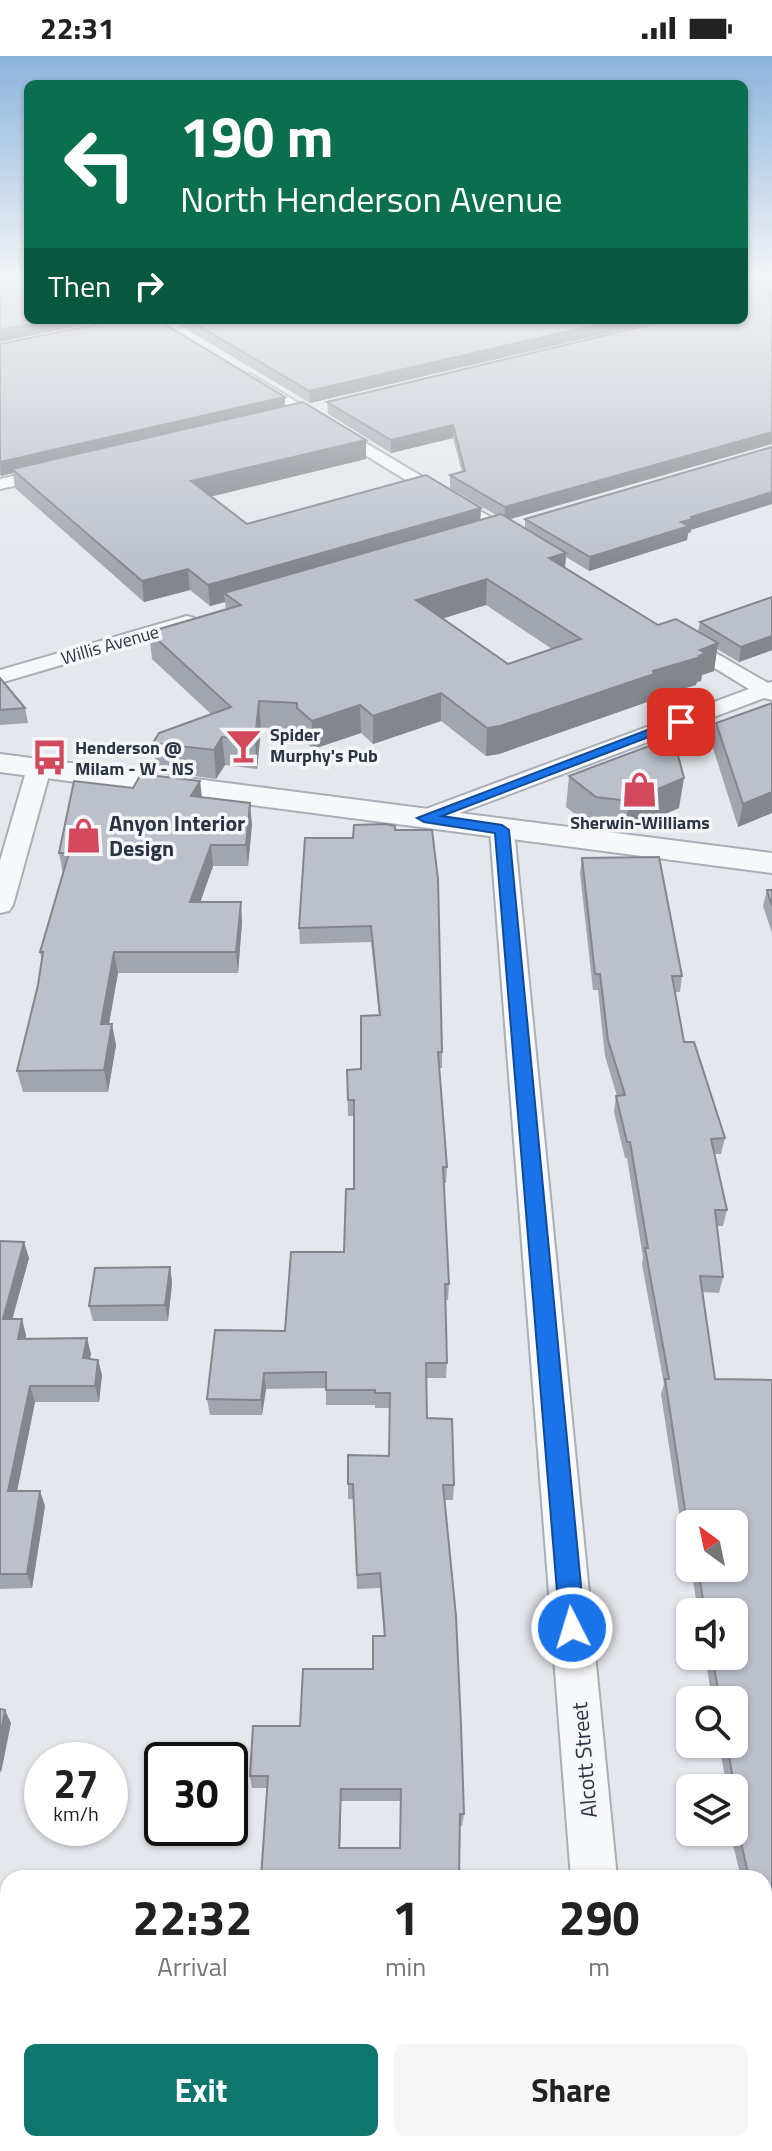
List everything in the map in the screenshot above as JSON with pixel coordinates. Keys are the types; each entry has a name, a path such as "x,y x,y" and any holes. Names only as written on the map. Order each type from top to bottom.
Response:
{"street":[{"path":"242,374 538,553"},
{"path":"283,417 328,406"},
{"path":"0,484 74,467"},
{"path":"470,539 530,522"},
{"name":"Willis Avenue","path":"0,677 210,615"},
{"path":"670,633 770,690"},
{"path":"424,818 770,690"},
{"path":"0,763 772,863"},
{"path":"0,905 39,768"},
{"name":"Alcott Street","path":"502,830 593,1870"}],"building":[{"path":"0,374 247,374 285,397 0,462"},
{"path":"280,374 384,374 309,391"},
{"path":"445,374 772,374 772,432 505,507 450,475 465,471 453,425 391,440 327,402"},
{"path":"303,402 366,440 191,481 247,524 426,475 481,508 208,585 188,569 142,581 12,469"},
{"path":"772,447 772,492 681,522 689,526 590,557 525,519"},
{"path":"501,514 566,553 549,558 658,625 676,619 718,643 700,650 706,653 701,657 500,726 487,728 441,693 373,716 360,705 312,721 297,708 297,703 259,701 255,740 222,737 214,750 153,743 159,733 231,707 149,632 241,605 224,593","holes":["487,579 581,639 508,664 416,600"]},
{"path":"772,597 772,636 741,647 700,622"},
{"path":"0,678 25,708 0,710"},
{"path":"772,703 772,792 743,804 716,723"},
{"path":"673,737 684,778 629,801 596,797 569,776"},
{"path":"141,774 200,781 191,796 250,803 246,845 211,845 190,902 241,902 236,952 114,952 101,1024 112,1024 104,1070 17,1071 38,985 43,952 40,952 69,853 59,853 74,781 133,788"},
{"path":"386,824 395,826 395,830 432,830 438,879 442,1052 438,1052 447,1167 443,1167 449,1284 445,1284 447,1363 426,1363 427,1418 452,1419 454,1485 443,1485 456,1616 461,1725 464,1814 460,1814 459,1870 262,1870 268,1776 250,1776 253,1726 300,1726 303,1669 373,1669 373,1636 385,1636 380,1573 357,1575 353,1484 348,1484 348,1455 389,1456 390,1393 326,1390 326,1372 264,1373 261,1400 207,1399 215,1330 285,1331 291,1252 344,1252 346,1189 354,1189 354,1100 348,1100 347,1070 361,1069 361,1016 380,1015 371,926 299,928 305,838 353,838 354,825","holes":["341,1789 401,1789 400,1848 339,1848"]},
{"path":"659,857 682,976 672,976 684,1042 694,1042 725,1138 711,1139 727,1210 715,1210 723,1277 700,1276 715,1379 772,1380 772,1870 747,1870 742,1846 748,1846 748,1774 732,1774 729,1758 748,1758 748,1686 717,1686 715,1670 748,1670 748,1598 703,1598 700,1582 748,1582 748,1510 685,1510 665,1379 669,1379 645,1248 648,1248 630,1142 627,1142 616,1096 625,1095 608,1040 600,974 595,974 582,858"},
{"path":"0,1241 24,1242 3,1319 22,1319 18,1339 87,1338 83,1358 98,1360 95,1386 30,1386 8,1491 40,1491 27,1574 0,1574"},
{"path":"170,1267 165,1305 89,1306 95,1268"},
{"path":"0,1709 5,1710 0,1736"}],"place":[{"name":"Spider Murphy's Pub","path":"244,745"},
{"name":"Henderson @ Milam - W - NS","path":"49,758"},
{"name":"Sherwin-Williams","path":"640,789"},
{"name":"Anyon Interior Design","path":"83,836"}],"route":[{"path":"572,1628 502,830 424,818 681,722"}]}
